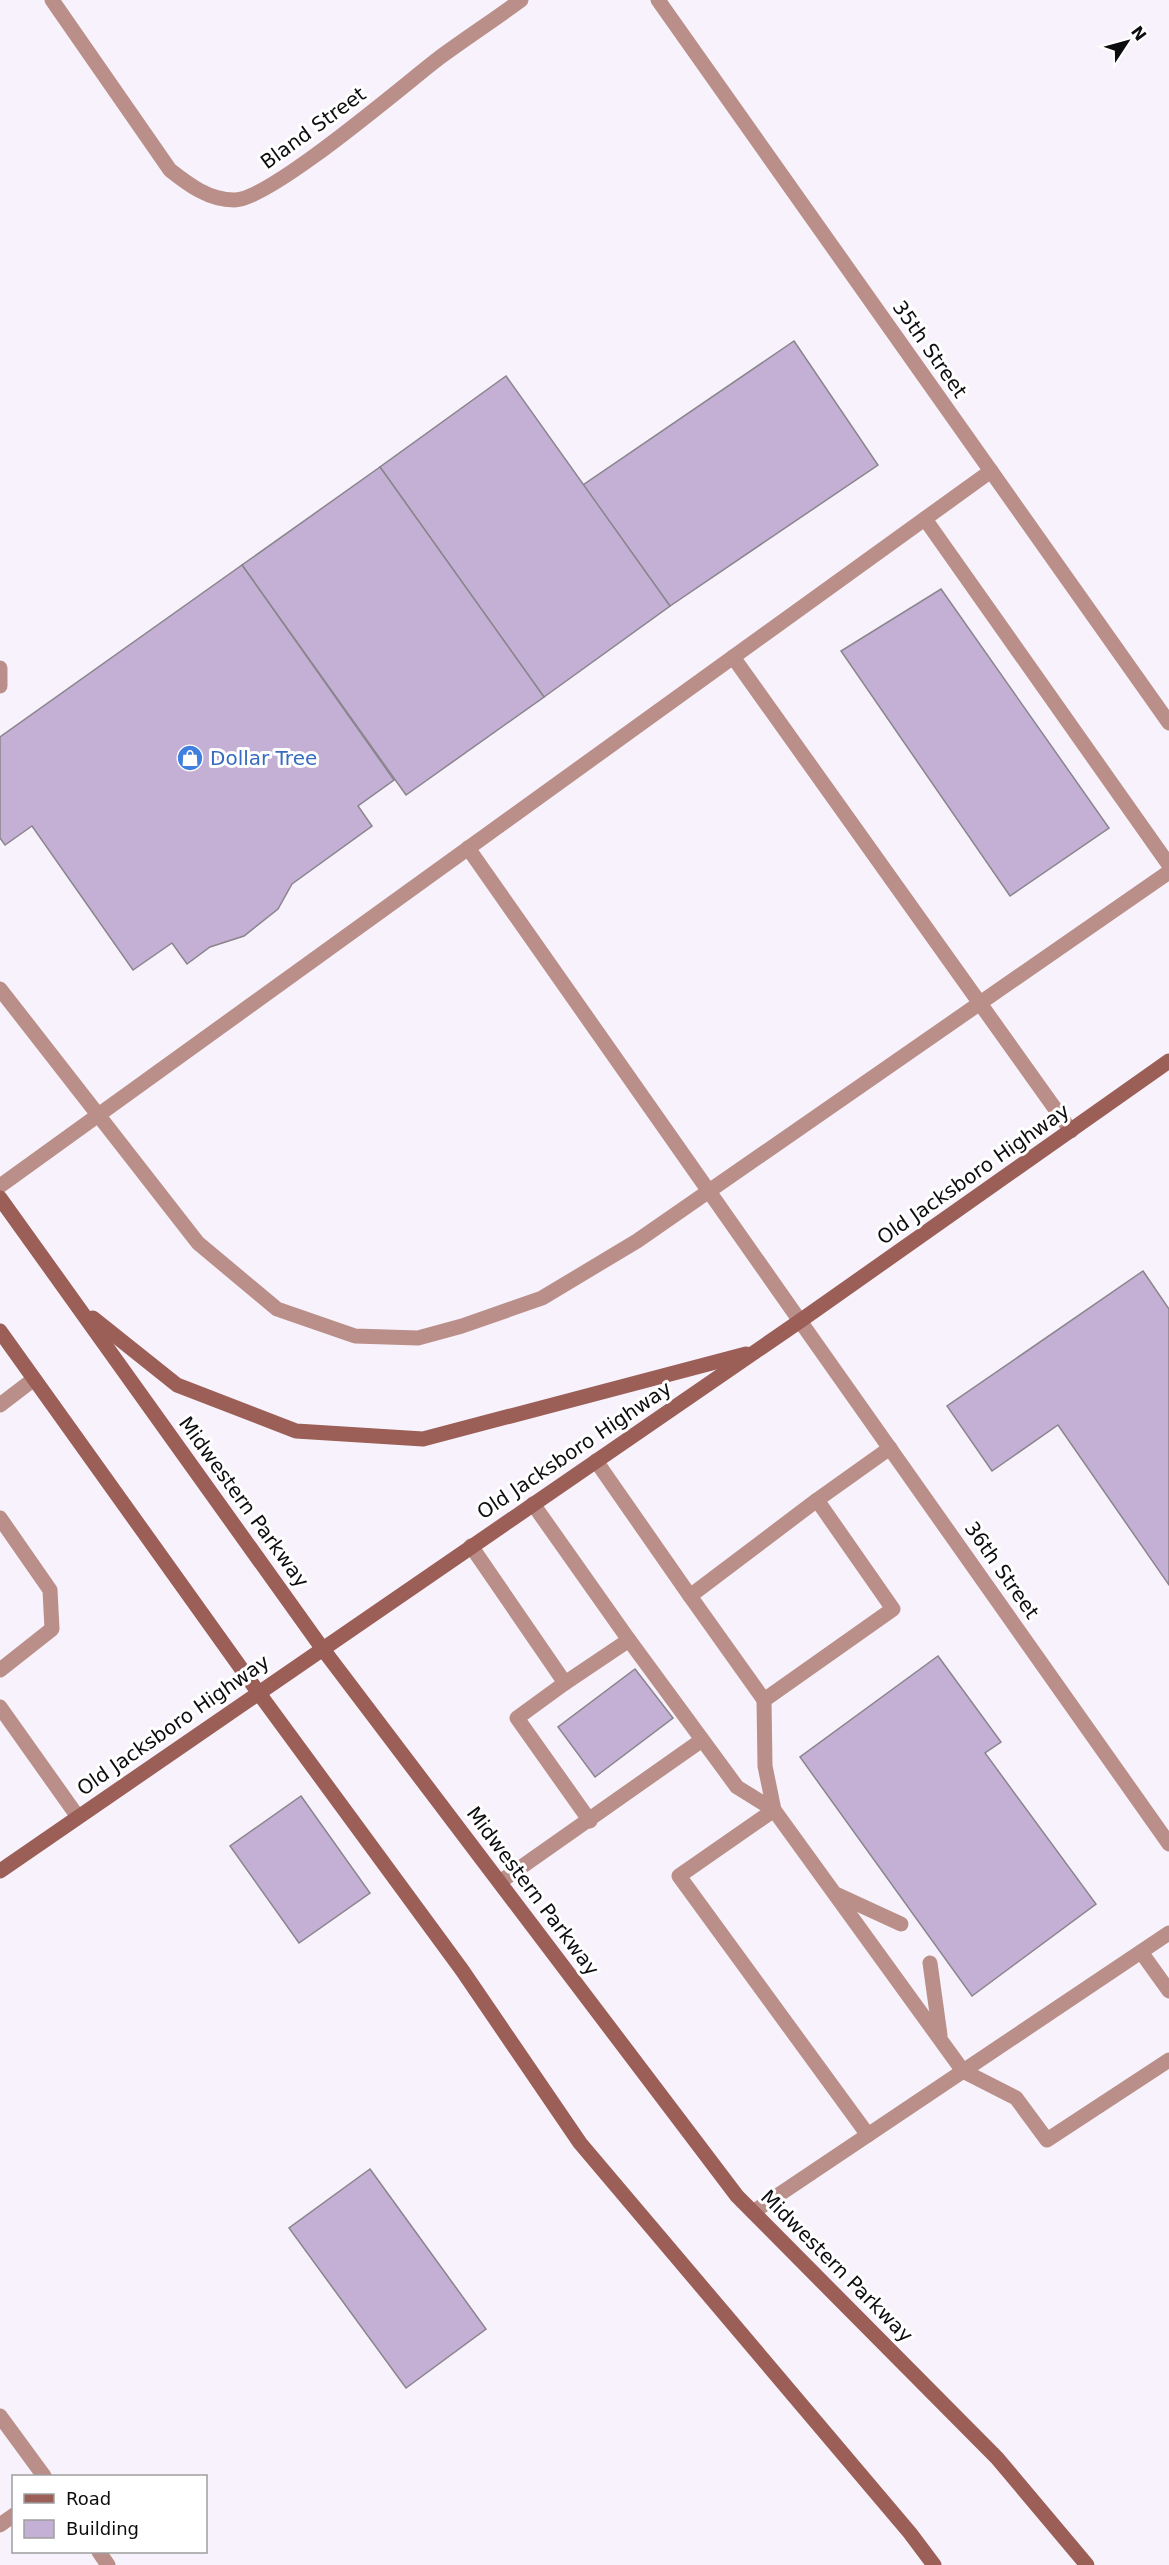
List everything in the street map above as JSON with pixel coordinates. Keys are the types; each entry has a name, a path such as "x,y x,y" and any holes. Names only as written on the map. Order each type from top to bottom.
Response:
{"main road":[{"name":"Old Jacksboro Highway","path":"0,1871 800,1321 1169,1061"},
{"name":"Midwestern Parkway","path":"0,1198 322,1648 737,2196 997,2458 1087,2565"},
{"path":"77,1306 177,1385 296,1431 423,1439 547,1408 758,1350"},
{"path":"0,1331 258,1692 462,1970 579,2143 903,2524 934,2565"}],"street":[{"name":"Bland Street","path":"52,0 170,170 195,190 237,201 278,181 441,57 521,0"},
{"name":"35th Street","path":"657,0 1169,723"},
{"path":"0,1186 991,471"},
{"path":"925,519 1169,865"},
{"path":"733,657 1071,1131"},
{"path":"0,668 0,687"},
{"name":"36th Street","path":"468,848 1169,1844"},
{"path":"0,989 198,1243 277,1309 355,1336 418,1338 462,1326 542,1298 637,1241 1169,872"},
{"path":"0,1405 34,1379"},
{"path":"690,1596 890,1448"},
{"path":"596,1461 764,1700 765,1766 774,1810"},
{"path":"764,1700 894,1609 817,1500"},
{"path":"533,1504 737,1787 774,1810 963,2071 1016,2098 1047,2140 1169,2060"},
{"path":"0,1518 50,1590 52,1629 0,1670"},
{"path":"471,1546 565,1683"},
{"path":"590,1821 517,1718 629,1640"},
{"path":"0,1707 78,1817"},
{"path":"500,1882 590,1821 702,1740"},
{"path":"774,1810 679,1876 868,2135"},
{"path":"835,1894 901,1924"},
{"path":"753,2212 1169,1933"},
{"path":"1142,1952 1169,1992"},
{"path":"930,1963 940,2038"},
{"path":"0,2416 43,2475"}],"building":[{"path":"794,341 878,465 670,606 583,485"},
{"path":"506,376 670,606 544,697 380,467"},
{"path":"380,467 544,697 406,795 242,565"},
{"name":"Dollar Tree","path":"242,565 394,780 358,806 372,826 292,884 278,909 244,936 210,947 187,964 172,943 133,970 32,826 5,845 0,838 0,737"},
{"path":"941,589 1109,828 1010,896 841,651"},
{"path":"1143,1271 1169,1309 1169,1585 1058,1425 992,1471 947,1406"},
{"path":"938,1656 1001,1742 985,1753 1096,1904 972,1996 800,1757"},
{"path":"635,1669 673,1718 595,1777 558,1727"},
{"path":"301,1796 370,1893 299,1943 230,1846"},
{"path":"370,2169 486,2329 406,2388 289,2228"}],"place":[{"name":"Dollar Tree","path":"190,758"}]}
